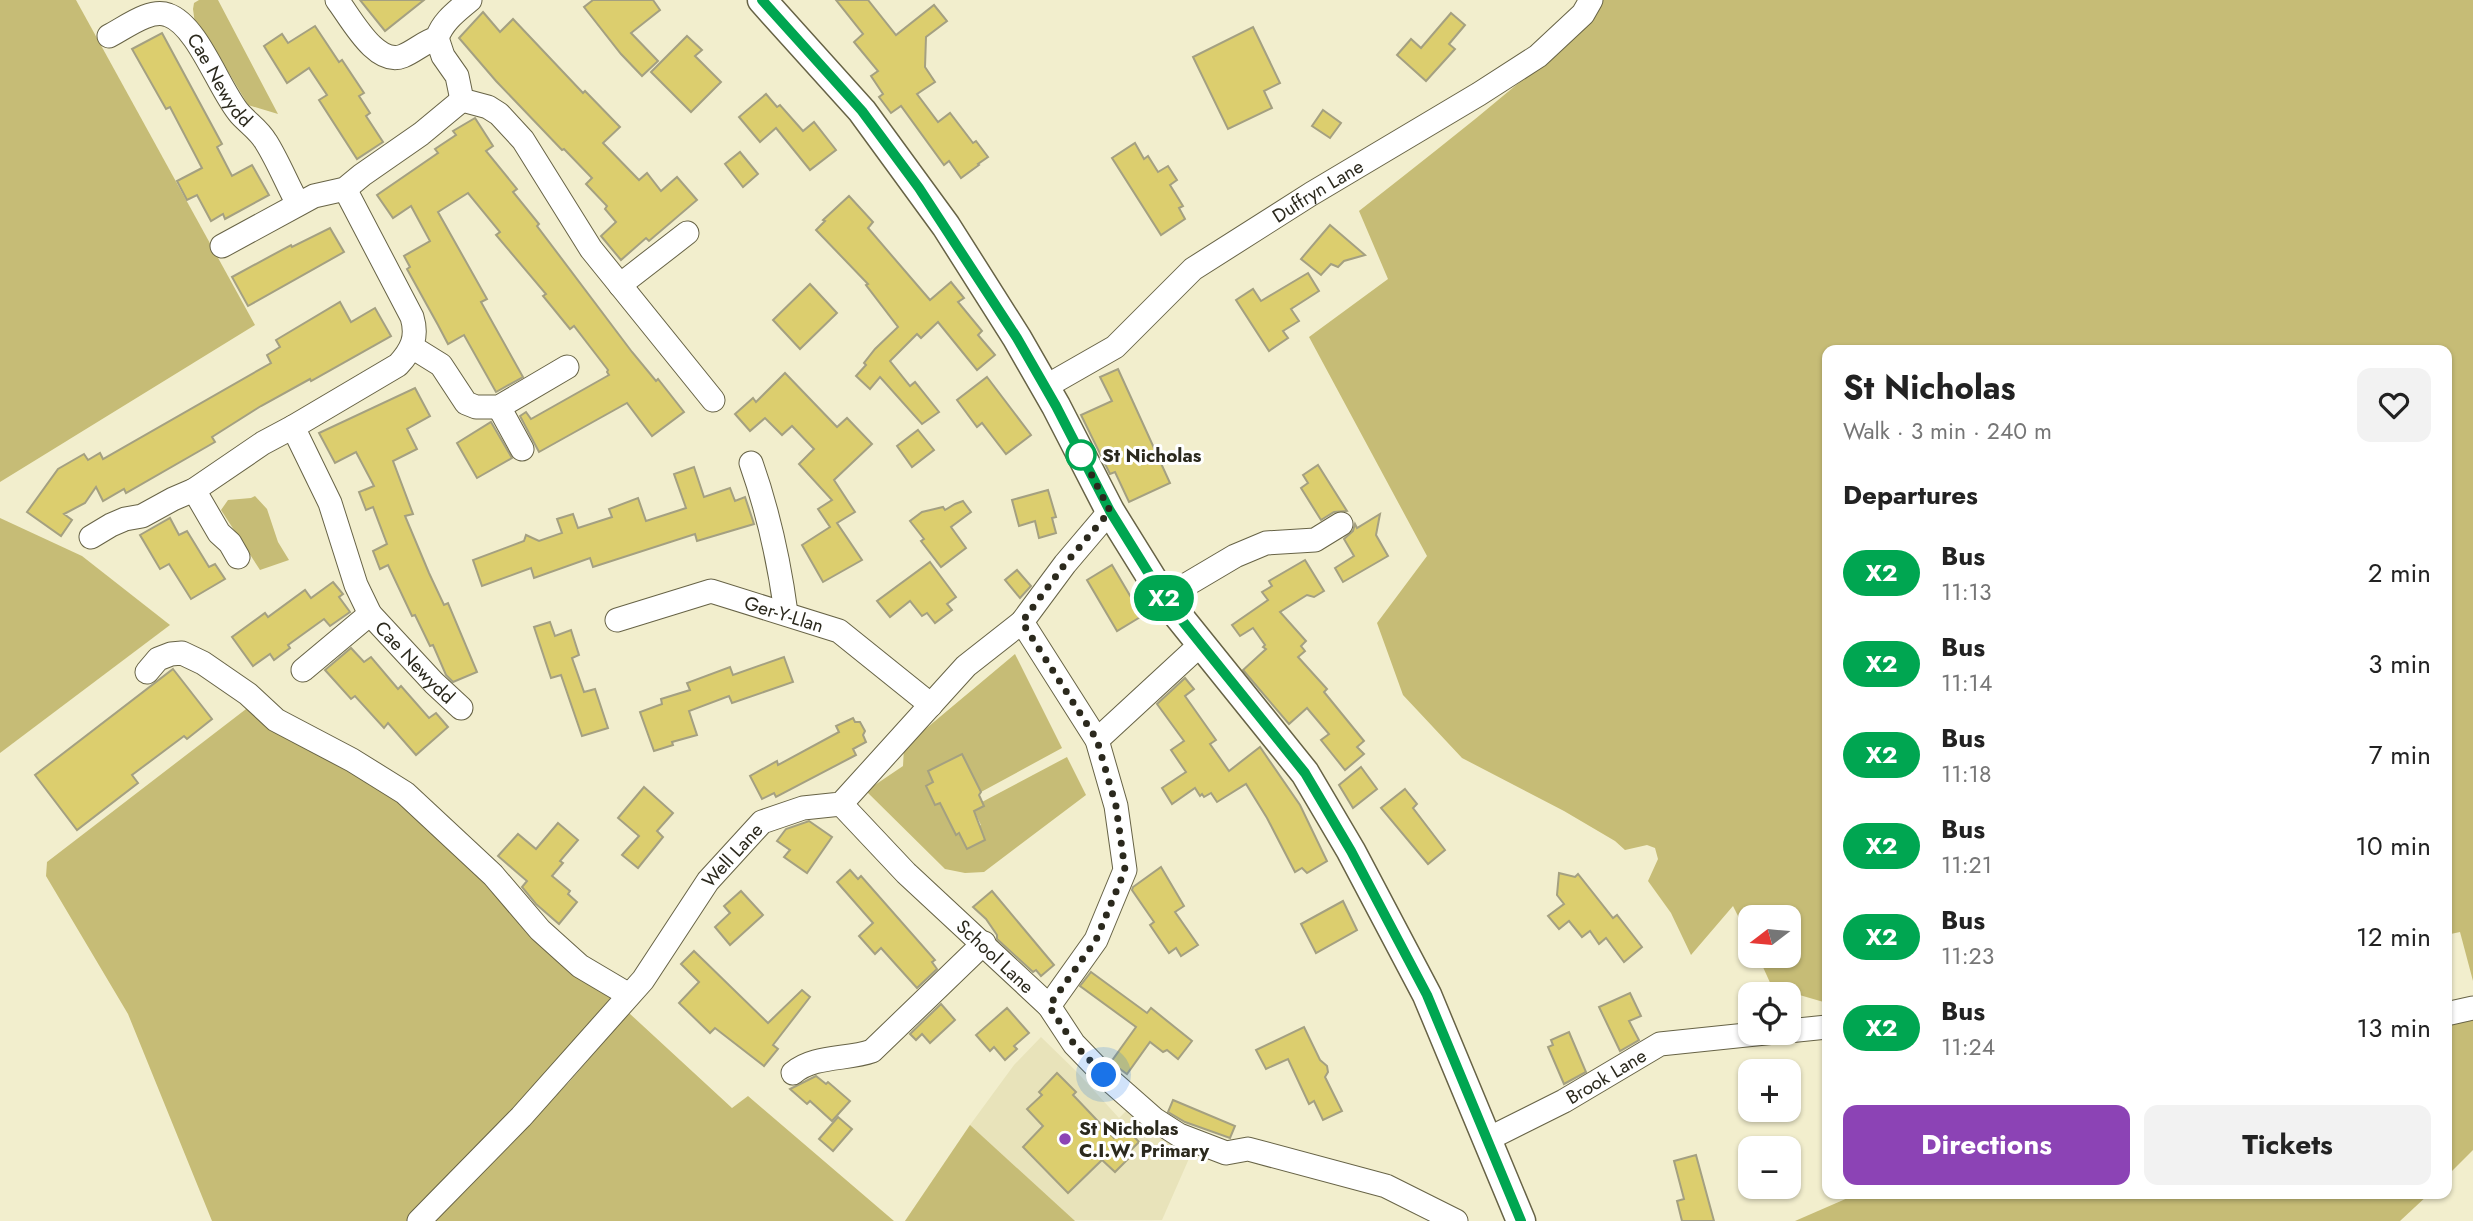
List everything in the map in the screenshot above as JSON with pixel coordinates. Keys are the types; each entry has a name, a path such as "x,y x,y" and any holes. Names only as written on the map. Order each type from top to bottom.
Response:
{"main road":[{"path":"762,0 838,83 886,143 989,293 1045,387 1110,511 1164,598 1305,773 1345,840 1427,995 1517,1220"}],"street":[{"path":"337,0 372,48 388,57 405,56 437,38"},
{"path":"462,100 457,76 443,56 437,38 448,19 470,0"},
{"name":"Duffryn Lane","path":"1045,387 1115,347 1193,269 1538,56 1583,14 1591,0"},
{"name":"Cae Newydd","path":"109,36 153,13 167,14 180,22 205,55 239,114 255,127 267,143 298,204"},
{"path":"222,246 298,204 326,192 345,189 421,135 462,100"},
{"path":"462,100 488,107 499,114 517,133 591,249 713,400"},
{"path":"92,537 111,525 142,516 194,490 263,443 398,365 412,347 416,330 412,317 345,189"},
{"path":"620,285 687,233"},
{"path":"412,347 446,371 466,403 476,407 499,407 567,367"},
{"path":"499,407 522,449"},
{"name":"Cae Newydd","path":"293,427 330,503 356,585 370,614 425,674 461,708"},
{"path":"751,463 778,556 786,613"},
{"path":"194,490 219,533 230,543 238,557"},
{"path":"841,804 966,666 1022,622 1065,564 1110,511"},
{"path":"1164,598 1235,555 1266,543 1315,540 1341,524"},
{"name":"Ger-Y-Llan","path":"617,620 711,591 839,631 931,705"},
{"name":"Cae Newydd","path":"303,670 370,614"},
{"path":"1022,622 1097,740 1116,806 1125,870 1096,940 1049,1006"},
{"path":"1097,740 1200,645"},
{"path":"147,672 158,659 182,653 248,694 276,719 352,760 405,793 493,875 540,930 580,965 629,995"},
{"name":"Well Lane","path":"419,1221 521,1117 643,980 708,881 762,822 803,808 841,804"},
{"name":"School Lane","path":"841,804 906,873 1049,1006 1074,1044 1154,1119 1179,1135 1226,1153 1248,1149 1386,1186 1456,1221"},
{"path":"793,1073 802,1066 872,1051 984,943"},
{"path":"2452,1013 2473,1008"},
{"path":"1801,1030 1822,1028"},
{"name":"Brook Lane","path":"1486,1140 1564,1101 1660,1044 1738,1036"}],"shaded area":[{"path":"0,0 76,0 255,325 0,482"},
{"path":"199,0 218,0 278,114 248,105 213,46 195,24 194,3"},
{"path":"1603,0 2473,0 2473,981 2460,932 2452,934 2452,345 1822,345 1822,1002 1801,995 1801,982 1770,982 1763,968 1801,968 1801,905 1738,905 1738,916 1733,906 1691,955 1671,913 1648,881 1658,859 1655,848 1647,845 1625,850 1615,841 1564,811 1462,758 1403,695 1377,623 1427,556 1309,337 1388,279 1359,211 1551,57 1585,25"},
{"path":"255,496 267,509 278,542 289,560 260,570 221,510 228,500"},
{"path":"0,518 82,556 170,625 0,753"},
{"path":"1015,654 1062,748 981,792 962,754 928,771 933,782 926,786 935,805 940,803 957,835 981,825 974,811 982,802 1067,757 1086,795 984,872 965,873 945,869 866,791 903,766 904,747"},
{"path":"250,706 402,801 479,868 536,937 611,998 509,1115 408,1221 212,1221 128,1014 46,876 47,862"},
{"path":"629,1013 732,1108 748,1096 894,1221 435,1221 570,1081"},
{"path":"2473,1013 2473,1150 2452,1171 2452,1018"},
{"name":"St Nicholas C.I.W. Primary","path":"1041,1037 1119,1118 1128,1109 1191,1154 1162,1220 905,1221 1014,1065"},
{"path":"970,1125 1075,1221 905,1221"},
{"path":"1846,1199 2424,1199 2400,1221 1795,1221"}],"building":[{"path":"360,0 424,0 385,31"},
{"path":"593,0 653,0 660,10 631,33 658,61 642,76 584,7"},
{"path":"836,0 868,0 896,35 934,5 947,21 926,37 925,67 935,82 917,94 938,122 950,113 973,143 976,141 988,157 961,178 949,161 944,165 901,106 891,113 879,97 883,94 871,76 878,71 854,42 863,34"},
{"path":"483,12 500,32 513,19 583,93 585,91 620,127 603,143 639,180 647,173 661,191 677,177 697,200 649,241 646,238 621,260 601,236 616,222 605,209 607,206 586,184 592,178 496,81 459,38"},
{"path":"1451,13 1465,25 1449,44 1455,49 1426,81 1397,55 1411,39 1421,48"},
{"path":"315,26 364,93 359,96 370,113 366,116 383,142 357,159 319,100 327,95 309,68 287,83 264,46 282,34 288,43"},
{"path":"1253,27 1280,83 1264,91 1272,108 1228,129 1193,57"},
{"path":"162,33 222,144 217,147 232,176 252,165 269,195 225,219 223,214 211,221 197,195 187,200 177,181 202,168 170,107 166,109 132,49"},
{"path":"687,36 702,50 695,56 721,82 691,112 651,72"},
{"path":"766,94 777,107 780,105 803,131 814,122 836,150 810,170 776,128 760,142 739,117"},
{"path":"1323,110 1341,123 1330,138 1312,126"},
{"path":"475,118 493,146 486,151 517,189 513,192 539,224 537,226 632,352 684,412 652,436 627,403 539,452 520,416 526,412 531,419 609,375 608,370 574,326 570,329 543,296 546,294 496,235 500,232 468,193 438,212 487,299 481,302 523,377 496,392 464,335 448,344 407,269 410,267 404,256 430,241 411,206 393,218 377,195 438,153 435,149 456,135 453,131"},
{"path":"1135,143 1144,159 1148,156 1158,172 1168,166 1177,180 1170,185 1183,206 1179,208 1185,219 1161,235 1112,158"},
{"path":"740,152 758,174 743,187 725,164"},
{"path":"849,196 873,222 868,228 930,300 951,282 964,298 958,302 982,331 978,335 995,355 977,370 938,322 921,338 917,334 890,361 910,386 915,382 939,412 922,424 880,377 870,389 856,376 875,349 898,327 866,285 868,284 816,230"},
{"path":"1330,225 1365,255 1344,261 1338,267 1331,264 1321,275 1301,259"},
{"path":"330,228 344,252 248,306 232,277 291,245 292,247"},
{"path":"1308,273 1319,291 1291,309 1299,321 1283,331 1288,338 1269,351 1236,300 1253,289 1261,301"},
{"path":"810,284 837,313 800,349 773,320"},
{"path":"340,302 351,322 375,308 391,336 261,406 212,437 215,442 126,493 124,489 103,501 96,487 85,503 64,514 72,520 61,536 27,512 58,469 84,454 88,460 100,453 103,459 271,363 267,355 280,347 276,340"},
{"path":"1118,369 1170,483 1129,502 1115,472 1110,474 1081,415 1112,401 1100,377"},
{"path":"785,373 837,427 847,418 872,444 834,480 855,512 837,523 862,560 823,582 802,545 830,527 818,509 832,500 799,464 814,449 792,426 782,435 765,418 750,431 735,414 753,398 756,402"},
{"path":"987,377 1031,435 1006,454 982,423 977,427 957,400"},
{"path":"415,388 430,416 407,429 417,449 393,461 413,514 405,516 444,605 448,603 477,672 453,682 446,675 433,645 430,646 415,615 412,616 388,565 380,569 373,551 387,544 373,507 366,510 359,492 374,486 356,452 335,463 319,433"},
{"path":"491,422 512,458 477,478 457,443"},
{"path":"918,430 934,450 912,467 897,446"},
{"path":"1318,465 1347,511 1334,512 1321,520 1301,488 1308,483 1303,475"},
{"path":"694,467 704,497 730,488 735,501 745,497 754,524 697,541 695,534 593,567 590,558 534,578 531,568 482,586 473,560 524,541 526,535 539,541 562,533 557,519 573,514 578,528 612,517 609,509 638,498 646,521 686,508 674,474"},
{"path":"1048,490 1056,517 1052,518 1056,533 1039,538 1035,521 1019,526 1012,500"},
{"path":"963,501 971,512 951,527 966,548 941,567 910,521 922,512 943,507 945,510"},
{"path":"1380,514 1376,535 1388,556 1343,582 1335,568 1354,556 1344,539 1353,531 1355,524 1357,528"},
{"path":"170,518 179,535 187,531 209,567 215,564 225,579 191,599 169,564 160,569 140,535"},
{"path":"1305,560 1324,591 1314,597 1307,595 1280,612 1306,641 1301,646 1305,651 1298,657 1327,689 1324,692 1364,741 1357,747 1364,754 1345,770 1321,740 1329,734 1307,708 1289,724 1243,670 1266,649 1253,628 1240,636 1232,625 1268,600 1262,592 1272,586 1269,581"},
{"path":"930,562 956,597 947,604 952,610 935,623 927,613 922,616 910,601 890,617 877,601"},
{"path":"1112,565 1142,616 1117,631 1087,580"},
{"path":"1017,570 1031,586 1020,598 1005,580"},
{"path":"333,582 343,594 339,597 350,612 330,626 324,619 288,645 290,648 274,660 270,654 253,666 232,637 265,613 268,617 305,590 311,598"},
{"path":"550,622 555,636 571,630 579,655 572,658 584,692 595,689 608,728 582,736 561,675 551,678 534,627"},
{"path":"351,648 364,662 371,657 398,689 401,686 429,718 436,713 448,727 416,755 388,723 384,728 355,696 351,699 325,670"},
{"path":"784,657 793,682 732,703 729,696 689,711 697,735 672,742 673,745 654,751 640,712 662,704 661,699 690,690 687,683 730,667 733,675"},
{"path":"173,669 212,719 187,739 184,736 132,775 138,783 77,830 35,775"},
{"path":"1185,678 1194,689 1185,696 1216,740 1210,744 1229,771 1260,747 1300,805 1327,861 1307,873 1302,868 1295,872 1246,784 1217,802 1211,793 1200,796 1195,788 1172,804 1162,788 1186,772 1171,750 1184,741 1157,704"},
{"path":"853,718 855,722 860,722 865,731 863,735 866,742 853,749 856,755 776,797 774,793 762,799 750,776 777,761 778,765 839,732 836,726"},
{"path":"962,754 981,792 979,795 984,806 974,811 985,840 967,849 959,833 956,835 940,803 935,805 926,786 933,782 928,771"},
{"path":"1361,767 1377,789 1353,808 1339,785"},
{"path":"644,787 673,813 657,831 663,837 638,868 622,855 639,836 618,818"},
{"path":"1405,789 1417,804 1413,808 1445,850 1428,864 1381,808"},
{"path":"809,821 832,837 807,873 784,857 790,850 777,841 786,829"},
{"path":"558,823 578,840 560,861 563,863 552,876 570,891 568,894 577,902 559,924 536,904 522,887 527,881 498,856 518,834 536,849"},
{"path":"1161,867 1184,906 1175,912 1198,945 1181,956 1176,948 1169,953 1150,925 1154,922 1132,890"},
{"path":"850,870 858,879 861,876 935,960 932,962 937,969 917,988 881,948 875,954 859,936 873,923 837,882"},
{"path":"1559,873 1575,877 1578,874 1613,918 1617,915 1642,947 1624,962 1606,938 1599,944 1590,931 1582,937 1569,921 1559,929 1548,916 1564,904 1557,895"},
{"path":"741,891 763,915 730,945 715,927 730,913 724,906"},
{"path":"992,891 1054,965 1041,976 997,939 986,919 973,907"},
{"path":"1343,901 1357,930 1316,953 1301,924"},
{"path":"694,951 768,1023 802,990 810,997 773,1045 778,1049 764,1066 715,1028 710,1033 679,1003 699,982 681,964"},
{"path":"1091,972 1147,1013 1151,1008 1192,1041 1178,1059 1150,1042 1127,1074 1111,1062 1136,1027 1080,986"},
{"path":"1630,993 1641,1016 1629,1021 1639,1040 1620,1051 1599,1007"},
{"path":"941,1004 955,1020 930,1043 922,1034 916,1040 910,1034"},
{"path":"1007,1008 1029,1033 1014,1046 1017,1049 1005,1060 994,1047 990,1051 976,1035"},
{"path":"1304,1027 1320,1060 1327,1066 1325,1077 1342,1111 1323,1120 1314,1101 1309,1104 1288,1059 1266,1069 1256,1050"},
{"path":"1569,1032 1586,1072 1564,1084 1548,1047 1553,1045 1551,1040"},
{"path":"1057,1073 1076,1092 1073,1095 1114,1138 1125,1127 1139,1142 1129,1152 1132,1155 1115,1172 1102,1160 1068,1193 1023,1147 1043,1126 1027,1109 1042,1095 1039,1092"},
{"path":"816,1076 826,1084 828,1082 850,1101 832,1121 810,1101 807,1104 790,1089"},
{"path":"1173,1100 1235,1126 1230,1138 1185,1122 1168,1112"},
{"path":"838,1117 852,1129 833,1151 819,1139"},
{"path":"1696,1155 1714,1221 1682,1221 1677,1201 1684,1199 1674,1161"}],"bus line":[{"name":"X2","path":"762,0 862,111 919,188 1017,338 1056,406 1110,511 1164,598 1305,773 1351,851 1427,995 1521,1221"}],"place":[{"name":"St Nicholas","path":"1081,455"},
{"name":"St Nicholas C.I.W. Primary","path":"1065,1139"}],"route":[{"path":"1081,455 1078,448 1110,511 1065,564 1022,622 1097,740 1116,806 1125,870 1096,940 1049,1006 1074,1044 1104,1075"}]}
